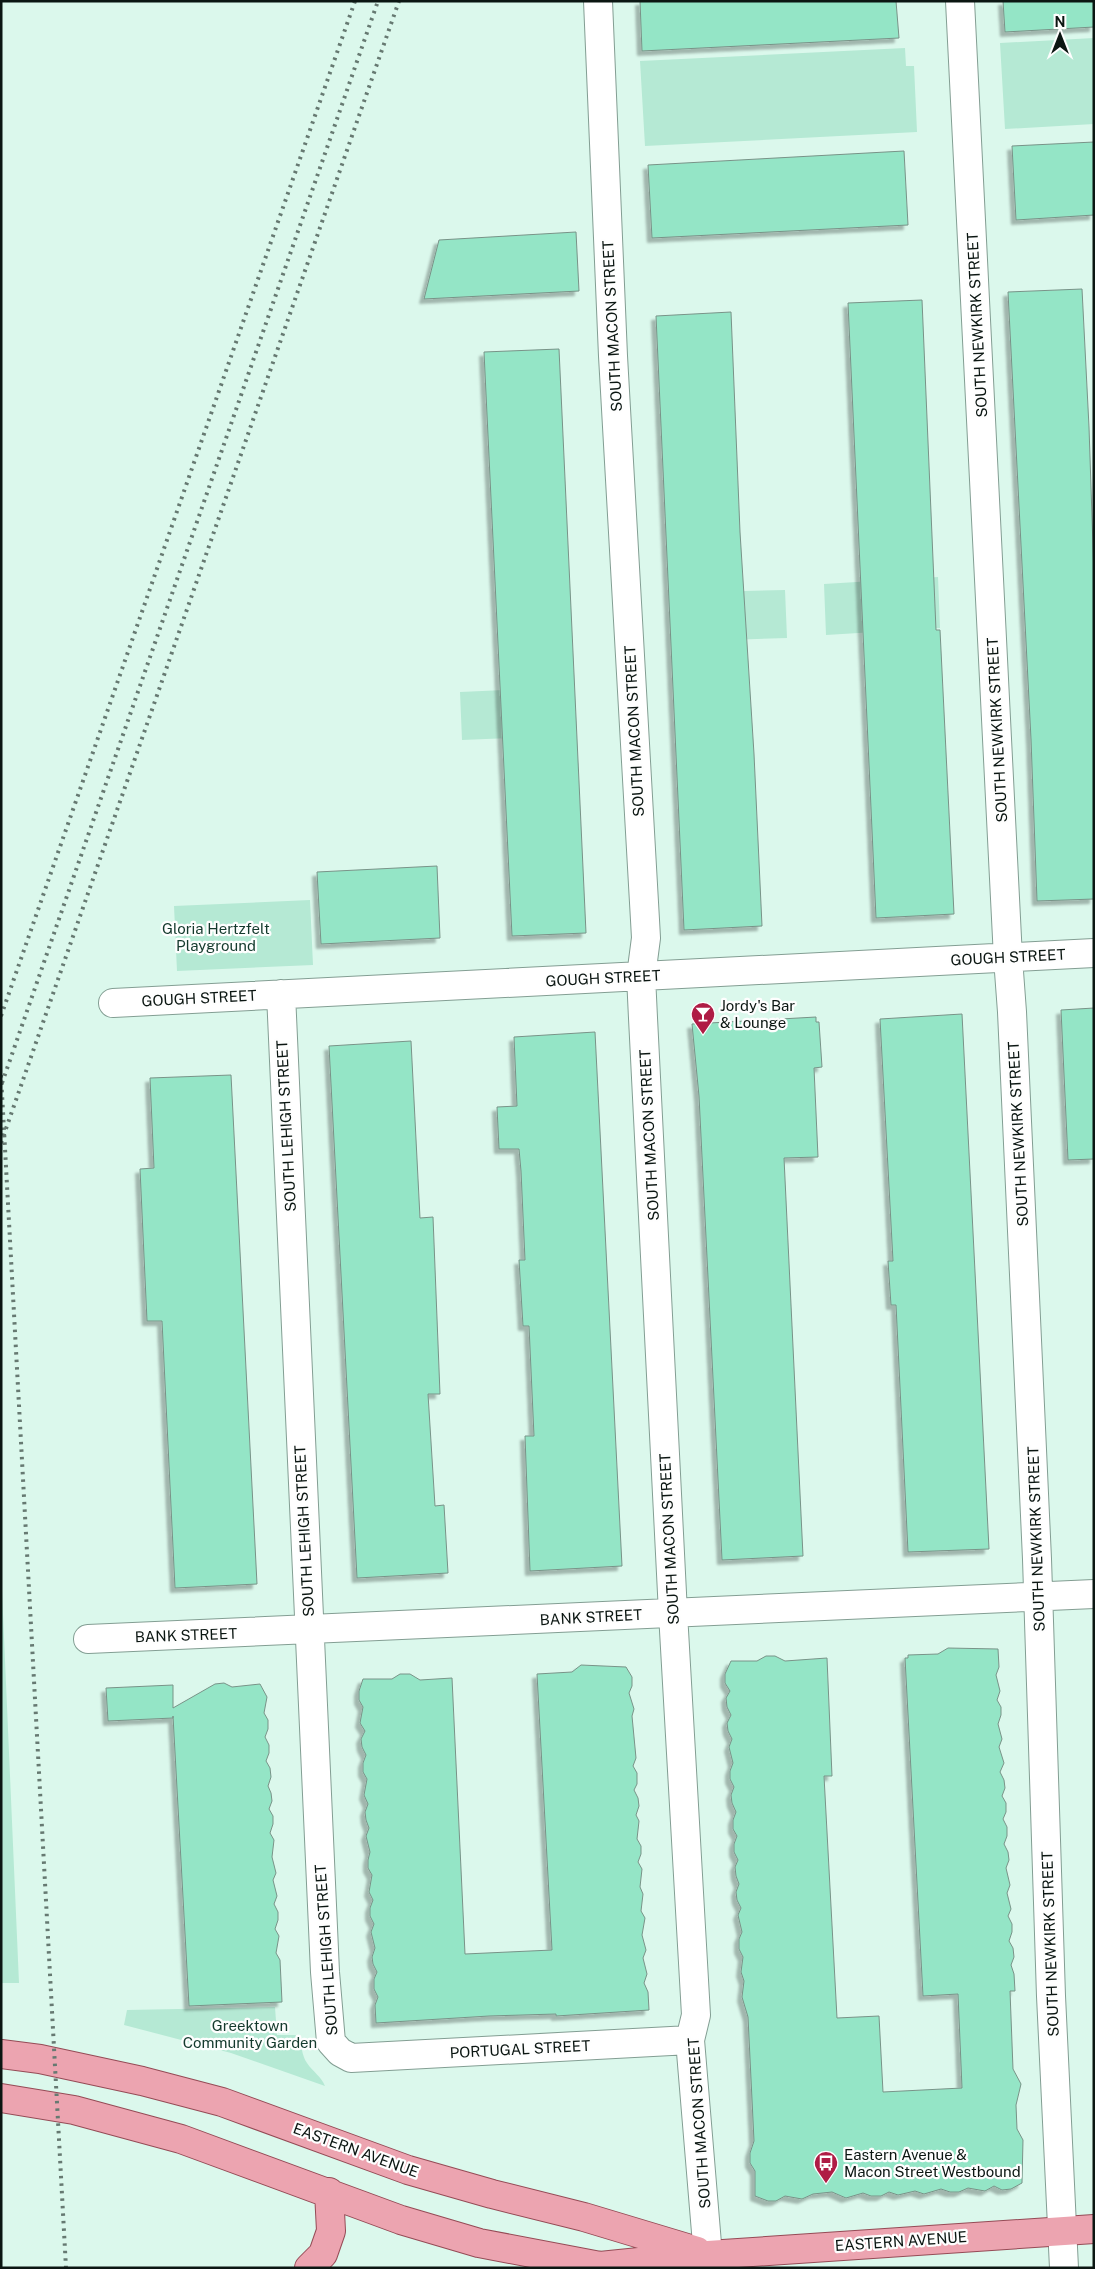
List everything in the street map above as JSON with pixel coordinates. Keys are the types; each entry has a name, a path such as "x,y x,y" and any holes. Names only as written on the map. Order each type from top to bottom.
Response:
{"main road":[{"name":"EASTERN AVENUE","path":"1,2054 40,2059 142,2080 222,2102 408,2170 492,2194 584,2217 709,2261"},
{"name":"EASTERN AVENUE","path":"1,2098 74,2110 181,2139 401,2220 479,2243 593,2267 709,2261 1061,2230 1094,2229"},
{"path":"309,2268 322,2254 332,2231 329,2192"}],"street":[{"name":"SOUTH MACON STREET","path":"598,1 612,347 646,938 641,976 673,1613 696,2015 690,2040 709,2261"},
{"name":"SOUTH NEWKIRK STREET","path":"960,1 1013,1032 1039,1597 1051,1996 1064,2268"},
{"name":"GOUGH STREET","path":"113,1003 1094,953"},
{"name":"SOUTH LEHIGH STREET","path":"280,994 325,1972 331,2042 340,2052 351,2058"},
{"name":"BANK STREET","path":"88,1639 1094,1594"},
{"name":"PORTUGAL STREET","path":"351,2058 690,2040"}],"green space":[{"path":"1094,38 1094,124 1005,129 1000,43"},
{"path":"905,48 906,66 914,66 917,132 645,146 640,61"},
{"path":"938,577 940,628 826,635 824,584"},
{"path":"785,590 787,638 671,642 669,593"},
{"path":"574,687 576,735 462,740 460,692"},
{"name":"Gloria Hertzfelt Playground","path":"310,900 313,965 177,971 174,906"},
{"path":"1,1568 19,1983 1,1983"},
{"name":"Greektown Community Garden","path":"275,2007 277,2035 300,2035 305,2060 325,2086 231,2053 124,2025 127,2010"}],"building":[{"path":"640,1 896,1 899,38 642,51"},
{"path":"1003,1 1094,1 1094,27 1005,32"},
{"path":"1094,142 1094,215 1016,220 1012,146"},
{"path":"904,151 908,225 652,238 648,165"},
{"path":"576,232 579,291 424,299 439,240"},
{"path":"1082,289 1094,577 1094,899 1037,901 1031,739 1008,292"},
{"path":"922,300 936,630 940,630 954,914 876,918 848,303"},
{"path":"731,312 740,532 754,754 762,926 684,930 656,316"},
{"path":"559,349 586,933 512,936 484,352"},
{"path":"437,866 440,938 321,944 317,872"},
{"path":"1094,1008 1094,1159 1068,1160 1061,1010"},
{"path":"962,1014 989,1549 908,1552 896,1305 891,1305 888,1261 893,1261 880,1019"},
{"path":"816,1017 816,1022 819,1022 822,1067 814,1068 818,1157 784,1158 803,1556 722,1560 699,1096 692,1024"},
{"path":"595,1032 622,1566 530,1571 525,1436 534,1436 529,1326 523,1326 519,1260 525,1260 521,1171 519,1149 499,1149 497,1107 517,1106 514,1037"},
{"path":"411,1041 420,1218 433,1217 440,1394 428,1394 435,1506 444,1505 448,1573 357,1578 329,1046"},
{"path":"231,1075 257,1584 175,1588 162,1321 147,1321 140,1169 154,1168 150,1078"},
{"path":"948,1648 998,1649 999,1667 996,1675 1000,1691 997,1700 1001,1707 1001,1715 998,1724 1002,1739 999,1747 1004,1763 1000,1772 1005,1788 1002,1796 1006,1803 1006,1812 1003,1819 1007,1827 1007,1836 1004,1844 1009,1860 1006,1868 1010,1885 1007,1893 1011,1909 1008,1916 1012,1924 1009,1941 1013,1948 1014,1957 1011,1965 1014,1974 1015,1991 1010,1991 1013,2069 1021,2084 1016,2105 1017,2129 1023,2140 1022,2183 1011,2189 1002,2190 994,2186 985,2191 968,2188 959,2192 950,2192 941,2189 924,2194 915,2191 898,2195 889,2192 881,2196 871,2196 863,2193 846,2198 832,2192 813,2194 802,2199 785,2196 776,2201 768,2201 755,2196 755,2171 750,2163 750,2153 754,2141 748,2017 742,1997 744,1981 741,1972 743,1957 739,1949 739,1939 742,1932 738,1915 741,1908 736,1892 739,1884 735,1867 738,1860 734,1852 734,1844 737,1836 733,1829 733,1820 736,1812 731,1795 734,1787 730,1779 733,1763 729,1747 732,1739 727,1723 731,1715 727,1707 726,1698 730,1691 725,1683 725,1674 731,1661 757,1661 766,1656 775,1656 785,1661 827,1658 832,1776 824,1776 837,2018 879,2016 883,2092 962,2088 958,1994 923,1996 905,1658 908,1658 908,1655 938,1654"},
{"path":"581,1665 626,1667 632,1677 632,1686 629,1693 634,1709 632,1716 636,1758 633,1766 637,1773 637,1784 634,1790 639,1806 636,1815 639,1821 637,1839 641,1846 641,1854 638,1862 642,1869 640,1887 643,1894 641,1911 645,1918 642,1935 646,1950 643,1958 647,1974 644,1983 648,1992 649,2010 556,2016 556,2014 489,2016 376,2023 375,2005 378,1997 374,1989 374,1979 377,1972 372,1957 375,1948 371,1932 374,1924 370,1916 370,1908 373,1900 369,1892 372,1875 368,1868 370,1852 366,1836 369,1828 365,1812 368,1804 364,1795 367,1779 363,1772 363,1763 366,1755 361,1739 365,1731 360,1723 363,1707 359,1700 359,1691 363,1679 392,1679 400,1674 410,1674 420,1680 452,1678 465,1954 552,1950 537,1674 572,1672"},
{"path":"224,1683 232,1687 260,1684 267,1697 264,1713 268,1720 268,1729 265,1737 269,1745 269,1753 266,1761 270,1768 271,1777 268,1786 271,1793 272,1801 269,1809 273,1816 273,1824 270,1833 274,1840 272,1857 276,1873 273,1880 277,1896 274,1904 278,1912 275,1929 279,1936 276,1953 280,1960 282,2002 189,2006 173,1716 173,1718 108,1721 106,1688 173,1685 173,1708 215,1684"}],"railway":[{"path":"1,1016 355,1"},
{"path":"2,1083 378,1"},
{"path":"1,1143 399,1"},
{"path":"1,1075 66,2268"}],"place":[{"name":"Jordy's Bar & Lounge","path":"703,1035"},
{"name":"Eastern Avenue & Macon Street Westbound","path":"826,2184"}]}
